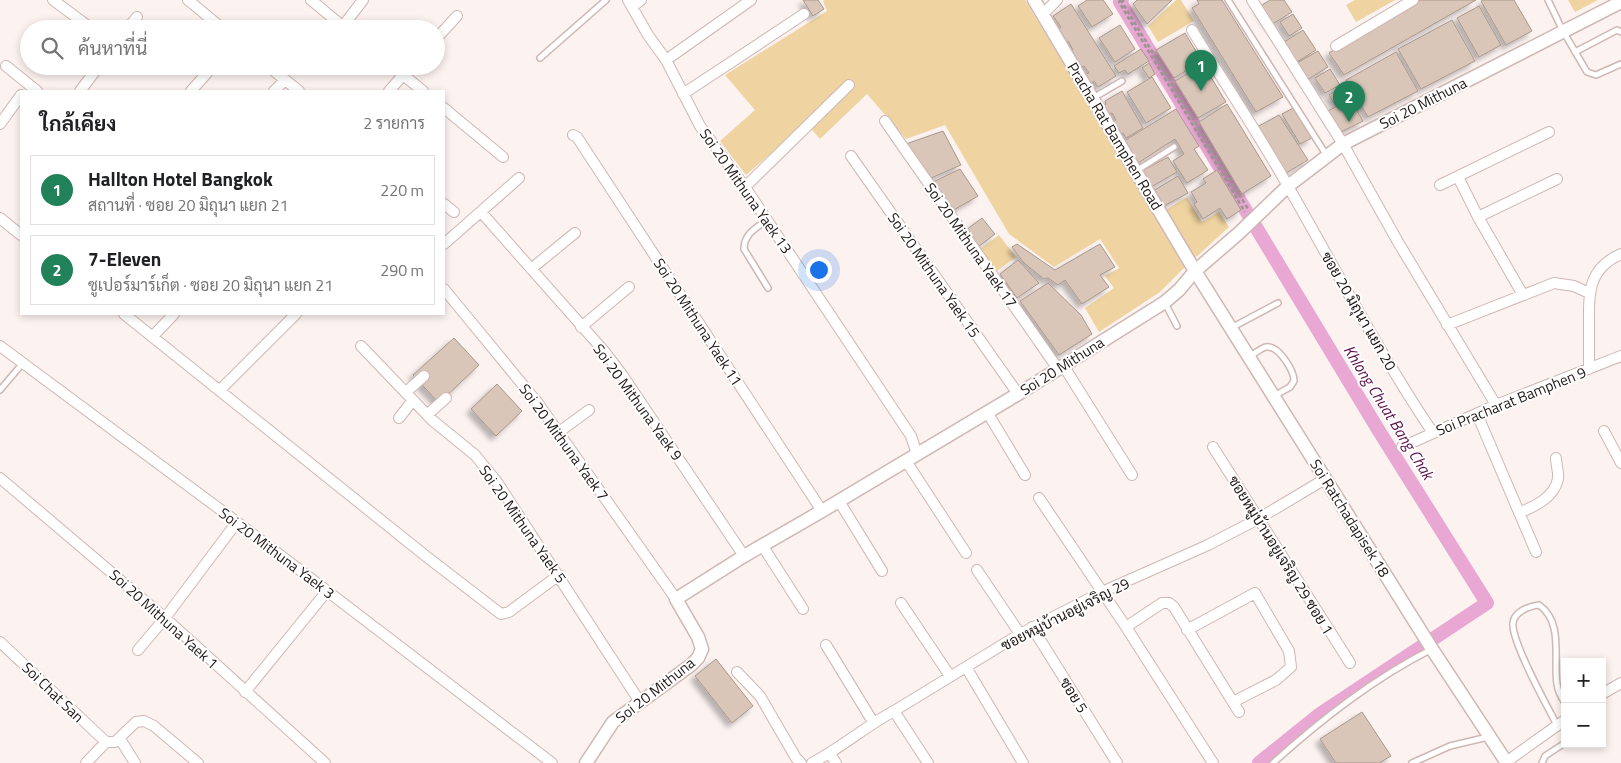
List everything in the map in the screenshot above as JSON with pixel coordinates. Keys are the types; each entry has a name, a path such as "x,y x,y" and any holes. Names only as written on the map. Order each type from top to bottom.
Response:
{"street":[{"path":"53,0 80,20"},
{"path":"188,0 212,20"},
{"path":"311,0 335,20"},
{"path":"349,20 363,0"},
{"path":"666,60 751,0"},
{"name":"Pracha Rat Bamphen Road","path":"1034,0 1195,272"},
{"path":"1043,14 1057,0"},
{"path":"1252,0 1343,144 1398,242 1496,405"},
{"path":"1336,46 1413,0"},
{"name":"Soi 20 Mithuna Yaek 13","path":"634,2 648,35 666,60 700,126 745,187 911,436 911,457 966,553"},
{"name":"Soi 20 Mithuna","path":"590,762 613,722 698,658 702,649 698,637 676,600 762,545 1018,394 1164,302 1268,207 1288,186 1343,144 1621,2"},
{"path":"683,94 804,14"},
{"path":"133,20 136,16"},
{"path":"445,29 457,16"},
{"name":"ซอย 20 มิถุนา แยก 20","path":"1192,30 1288,186 1361,315 1433,433"},
{"path":"6,66 30,89"},
{"path":"81,90 92,75"},
{"path":"191,90 203,75"},
{"path":"279,75 298,90"},
{"path":"391,90 403,75 422,90"},
{"path":"275,90 285,80"},
{"path":"745,187 849,86"},
{"path":"0,124 20,96"},
{"path":"445,109 503,157"},
{"name":"Soi 20 Mithuna Yaek 17","path":"885,121 1060,367 1132,474"},
{"path":"1440,185 1548,132"},
{"name":"Soi 20 Mithuna Yaek 11","path":"573,135 577,137 822,511"},
{"name":"Soi 20 Mithuna Yaek 15","path":"851,156 1018,394"},
{"path":"1458,177 1478,217 1523,295"},
{"path":"445,243 519,178"},
{"path":"1478,217 1557,180"},
{"path":"445,205 454,212"},
{"name":"Soi 20 Mithuna Yaek 9","path":"481,212 604,351 623,376 744,556"},
{"path":"0,218 20,234"},
{"path":"531,269 575,233"},
{"path":"1589,369 1588,293 1595,276 1602,267 1611,259 1621,254"},
{"name":"Soi Ratchadapisek 18","path":"1195,272 1431,647 1506,762"},
{"path":"1447,325 1554,283 1564,283 1588,293"},
{"path":"581,327 629,287"},
{"name":"Soi 20 Mithuna Yaek 7","path":"445,291 537,402 676,600"},
{"path":"125,315 501,614 509,612 559,575"},
{"path":"153,336 173,315"},
{"path":"220,390 295,315"},
{"name":"Soi 20 Mithuna Yaek 3","path":"0,346 236,522 552,763"},
{"name":"Soi 20 Mithuna Yaek 5","path":"361,346 427,415 475,455 497,482 640,702"},
{"name":"Soi Pracharat Bamphen 9","path":"1402,447 1496,405 1621,356"},
{"path":"400,418 410,396 424,376"},
{"path":"427,415 446,398"},
{"path":"559,432 589,410"},
{"path":"987,412 1025,476"},
{"path":"1477,414 1536,552"},
{"path":"1604,431 1621,463"},
{"name":"ซอยหมู่บ้านอยู่เจริญ 29 ซอย 1","path":"1213,447 1350,663"},
{"path":"1519,513 1540,503 1551,493 1558,478 1556,458"},
{"name":"Soi 20 Mithuna Yaek 1","path":"0,478 165,618 325,763"},
{"name":"ซอยหมู่บ้านอยู่เจริญ 29","path":"812,763 830,754 873,722 1032,627 1102,592 1208,545 1258,519 1325,479"},
{"path":"1039,498 1126,627 1213,763"},
{"path":"839,501 882,570"},
{"path":"138,650 165,618 236,522"},
{"path":"762,545 803,609"},
{"path":"977,570 1020,634"},
{"path":"245,692 327,591"},
{"path":"1187,630 1255,592 1289,651 1291,667 1276,680 1233,702"},
{"path":"901,603 950,676"},
{"path":"1126,627 1162,603 1169,603 1174,607 1239,712"},
{"name":"ซอย 5","path":"1032,627 1116,763"},
{"name":"Soi Chat San","path":"0,642 106,742"},
{"path":"826,645 873,722"},
{"path":"966,667 1023,763"},
{"path":"737,672 760,696 796,758 801,763"},
{"path":"1606,692 1621,683"},
{"path":"894,711 928,763"},
{"path":"86,763 106,742 115,742 136,722 144,721 154,726 198,763"},
{"path":"1506,762 1561,723"},
{"path":"120,739 135,763"},
{"path":"830,754 836,763"}],"lane":[{"path":"540,58 606,0"},
{"path":"1228,0 1328,157"},
{"path":"1548,0 1563,31 1587,72 1596,75 1621,64"},
{"path":"1575,52 1617,30 1621,32"},
{"path":"1092,98 1122,81"},
{"path":"1136,171 1174,148"},
{"path":"767,220 751,232 744,242 744,249 768,288"},
{"path":"1164,302 1177,326"},
{"path":"1231,328 1278,303"},
{"path":"1249,357 1266,347 1274,348 1281,354 1294,375 1294,381 1290,387 1274,397"},
{"path":"0,390 23,364"},
{"path":"1561,695 1557,687 1556,643 1550,616 1539,605 1532,605 1516,616 1512,627 1519,648 1561,723"},
{"path":"1273,763 1313,728 1352,698 1431,647"},
{"path":"1412,763 1450,746 1489,736"},
{"path":"1542,763 1545,756 1561,746"}],"path":[{"path":"1123,0 1122,2 1252,220"}],"shaded area":[{"path":"1025,0 1186,266 1160,292 1099,332 1085,308 1114,288 1105,276 1119,268 1100,239 1054,267 1009,234 945,125 906,139 867,94 820,139 806,123 746,175 720,141 755,110 725,75 827,11 823,1"},
{"path":"1176,0 1181,0 1194,21 1158,42 1148,26"},
{"path":"1355,0 1395,0 1356,22 1346,5"},
{"path":"1568,0 1598,0 1575,12"},
{"path":"1187,197 1202,222 1219,212 1229,227 1193,260 1164,211"},
{"path":"999,235 1016,257 997,271 980,249"}],"building":[{"path":"803,0 818,0 824,9 813,16"},
{"path":"1087,0 1103,0 1113,14 1092,27 1078,6"},
{"path":"1137,0 1172,0 1147,24 1133,4"},
{"path":"1197,0 1222,0 1283,97 1256,112 1192,8 1199,4"},
{"path":"1270,0 1284,0 1292,12 1271,25 1259,7"},
{"path":"1418,0 1476,0 1344,75 1329,53"},
{"path":"1514,0 1532,31 1506,45 1481,1"},
{"path":"1071,4 1116,76 1098,87 1094,81 1091,83 1086,74 1089,73 1084,66 1080,68 1070,51 1073,50 1068,41 1065,43 1057,30 1061,27 1053,16"},
{"path":"1479,6 1501,45 1479,57 1457,18"},
{"path":"1293,14 1302,28 1289,36 1280,22"},
{"path":"1452,20 1475,61 1421,89 1398,49"},
{"path":"1120,25 1135,49 1115,62 1099,38"},
{"path":"1303,30 1316,50 1297,62 1284,42"},
{"path":"1185,33 1202,61 1174,78 1156,50"},
{"path":"1141,49 1149,61 1128,74 1125,70 1119,73 1114,66"},
{"path":"1318,51 1328,67 1307,80 1297,63"},
{"path":"1396,52 1418,91 1368,117 1346,80"},
{"path":"1149,63 1155,74 1149,78 1142,68"},
{"path":"1203,64 1226,102 1198,118 1175,81"},
{"path":"1330,69 1340,85 1325,93 1315,78"},
{"path":"1152,77 1171,108 1146,123 1127,92"},
{"path":"1341,87 1348,98 1335,105 1329,95"},
{"path":"1122,91 1143,128 1126,138 1123,133 1120,135 1112,122 1116,120 1112,113 1109,114 1104,105 1106,104 1105,101"},
{"path":"1350,99 1363,121 1341,132 1328,111"},
{"path":"1227,104 1271,176 1242,194 1199,122"},
{"path":"1293,108 1312,138 1300,144 1282,114"},
{"path":"1176,109 1199,146 1194,149 1208,170 1187,183 1173,161 1184,154 1175,139 1138,163 1124,141"},
{"path":"1279,115 1308,160 1286,173 1257,127"},
{"path":"943,131 961,165 931,178 906,144"},
{"path":"1168,157 1177,172 1151,187 1142,171"},
{"path":"960,169 978,196 952,211 931,183"},
{"path":"1217,170 1241,210 1227,219 1220,208 1203,219 1194,204 1197,202 1191,192 1206,183 1203,179"},
{"path":"1178,176 1188,193 1162,207 1153,191"},
{"path":"982,218 995,234 978,247 966,230"},
{"path":"1017,244 1055,270 1100,244 1115,267 1100,275 1109,287 1082,304 1065,280 1058,285 1048,278 1044,279 1024,263 1012,247"},
{"path":"1018,260 1039,283 1017,298 1000,274"},
{"path":"1048,283 1081,315 1092,334 1059,355 1020,301"},
{"path":"454,338 479,365 439,403 413,375"},
{"path":"497,384 522,411 496,436 471,409"},
{"path":"716,659 753,706 732,723 695,676"},
{"path":"1362,712 1391,756 1379,763 1336,763 1320,739"}],"waterway":[{"name":"Khlong Chuat Bang Chak","path":"1122,0 1120,2 1379,431 1487,603 1320,714 1259,763"}],"place":[{"name":"Hallton Hotel Bangkok","path":"1201,91"},
{"name":"7-Eleven","path":"1349,122"}]}
